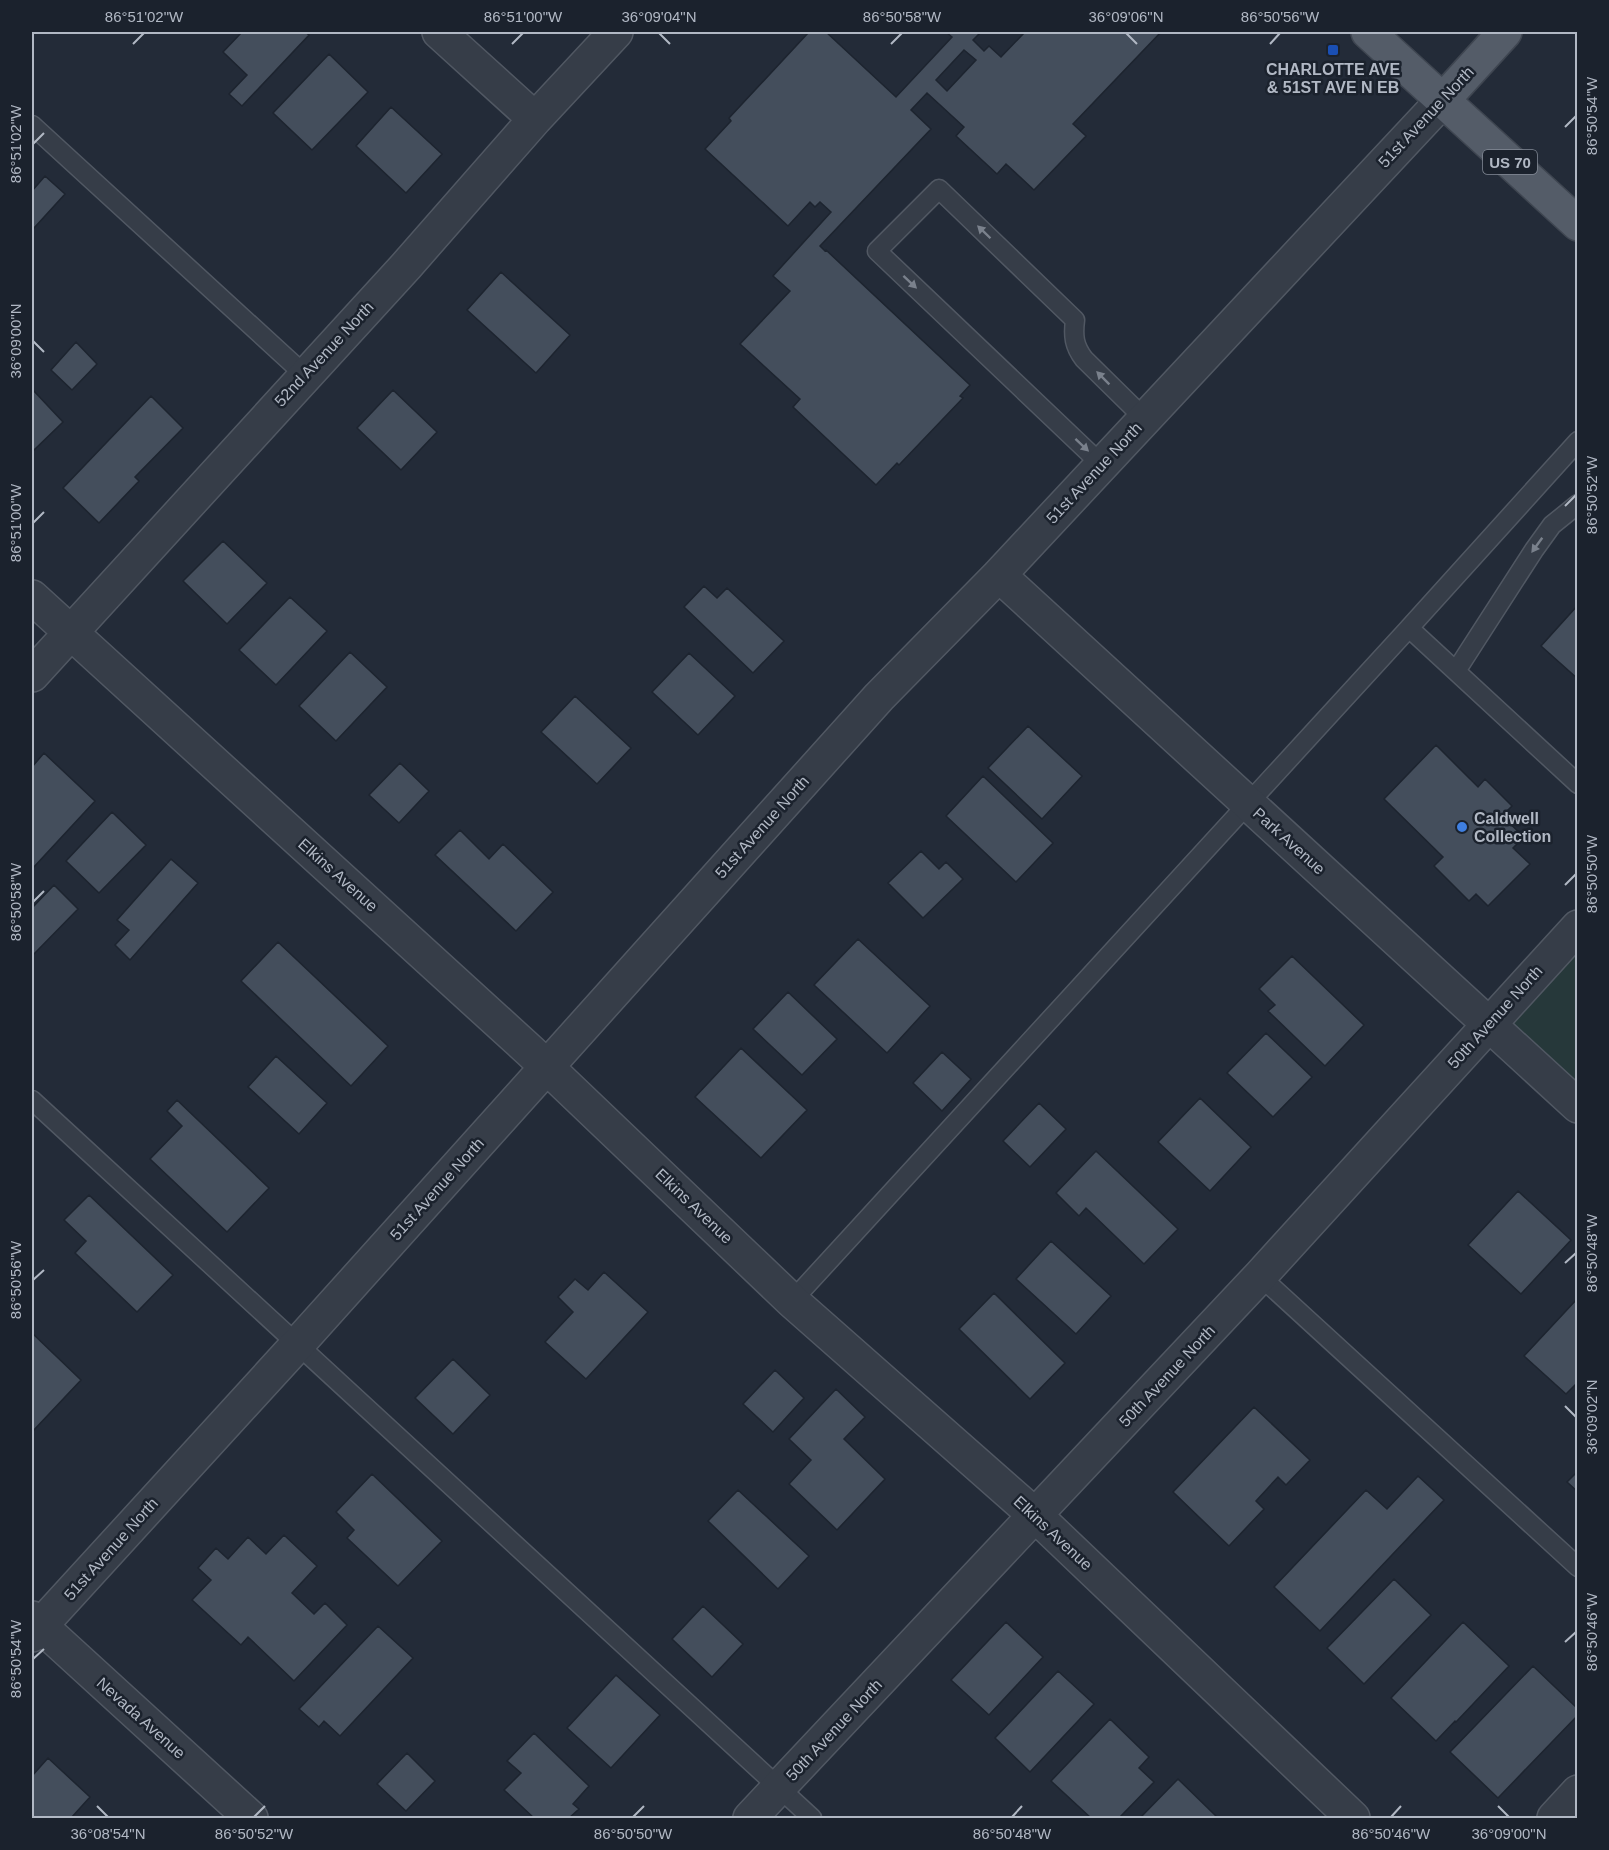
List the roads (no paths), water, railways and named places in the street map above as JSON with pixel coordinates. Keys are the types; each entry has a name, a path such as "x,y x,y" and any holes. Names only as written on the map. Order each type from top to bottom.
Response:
{"main road":[{"name":"US 70","path":"1368,32 1578,224"},
{"name":"51st Avenue North","path":"1443,100 1506,32"}],"street":[{"path":"439,32 535,119"},
{"name":"52nd Avenue North","path":"32,675 407,265 535,119 616,32"},
{"name":"51st Avenue North","path":"34,1626 297,1345 879,697 999,575 1443,100"},
{"name":"Park Avenue","path":"999,575 1578,1106"},
{"name":"Elkins Avenue","path":"32,597 546,1066 792,1300 1036,1516 1353,1818"},
{"name":"50th Avenue North","path":"750,1818 1260,1276 1578,927"},
{"name":"Nevada Avenue","path":"34,1626 251,1818"},
{"path":"1554,1818 1578,1792"}],"lane":[{"path":"32,125 304,375"},
{"path":"1102,465 877,251 939,189 1075,320 1073,333 1076,348 1145,419"},
{"path":"792,1300 1578,441"},
{"path":"1456,671 1552,525 1578,504"},
{"path":"1409,628 1578,784"},
{"path":"32,1100 812,1818"},
{"path":"1260,1276 1578,1567"}],"place":[{"name":"CHARLOTTE AVE & 51ST AVE N EB","path":"1333,50"},
{"name":"Caldwell Collection","path":"1462,827"}]}
